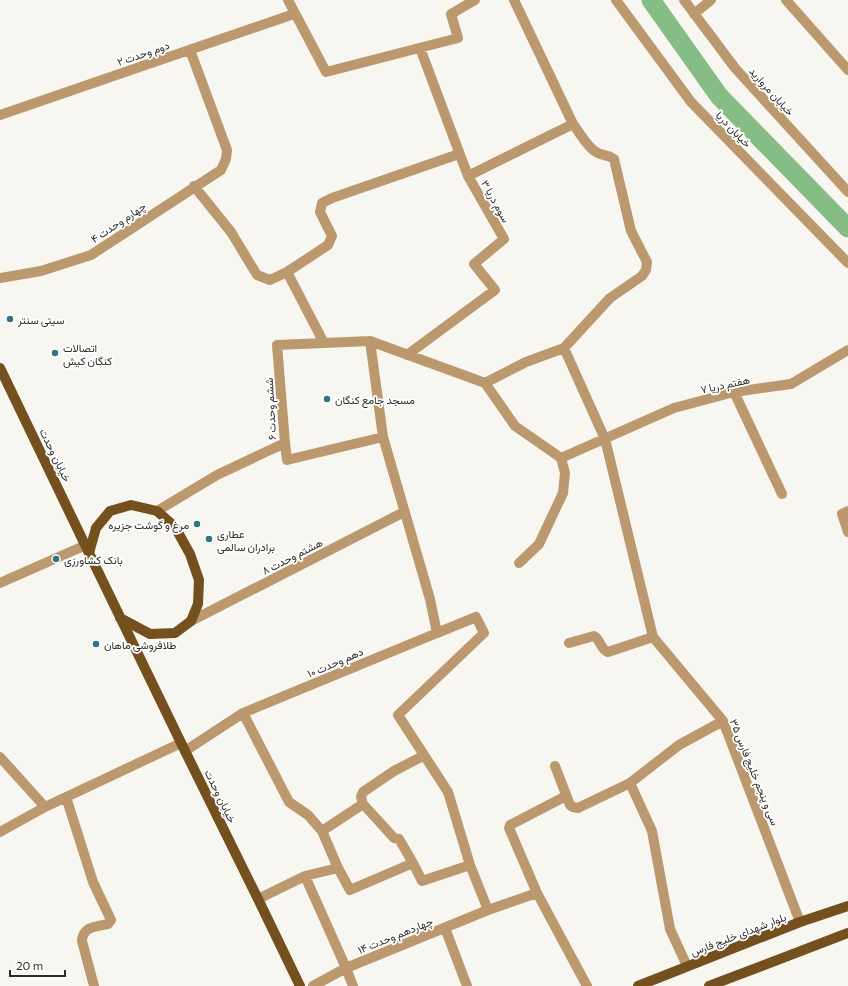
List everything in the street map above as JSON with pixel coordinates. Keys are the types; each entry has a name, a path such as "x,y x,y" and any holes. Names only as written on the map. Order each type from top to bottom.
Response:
{"main road":[{"name":"خیابان وحدت","path":"0,368 88,549"},
{"path":"131,505 157,511 175,527 190,554 199,580 198,604 191,621 174,633 150,634 120,618 88,549 96,528 110,511 131,505"},
{"name":"خیابان وحدت","path":"120,618 300,986"},
{"name":"بلوار شهدای خلیج فارس","path":"638,986 800,922 847,907"},
{"path":"709,986 848,932"}],"street":[{"path":"288,0 294,14 326,72 458,38 451,14 475,0"},
{"path":"485,383 526,362 564,348 610,298 642,276 646,270 647,262 631,231 614,159 607,154 598,154 592,150 573,124 514,0"},
{"name":"خیابان دریا","path":"616,0 691,102 848,263"},
{"name":"خیابان مروارید","path":"684,0 735,68 848,192"},
{"path":"694,14 711,0"},
{"path":"786,0 848,70"},
{"name":"دوم وحدت ۲","path":"0,114 294,14"},
{"path":"420,48 468,176"},
{"name":"چهارم وحدت ۴","path":"0,278 41,270 91,255 147,216 221,170 226,159 227,150 190,50"},
{"name":"سوم دریا ۳","path":"407,355 495,290 474,264 504,239 468,176 573,124"},
{"path":"194,186 231,232 257,275 270,280 287,272 328,245 332,236 320,212 322,203 332,198 460,154"},
{"path":"287,272 324,343"},
{"path":"437,633 430,599 383,437 370,341 485,383 515,426 561,458 565,473 563,493 539,544 519,563"},
{"name":"ششم وحدت ۶","path":"157,511 217,475 285,443 277,345 370,341"},
{"name":"سی و پنجم خلیج فارس ۳۵","path":"564,348 605,439 653,637 723,721 800,922"},
{"name":"هفتم دریا ۷","path":"561,458 674,408 734,392 792,384 848,350"},
{"path":"734,392 782,494"},
{"path":"285,443 287,460 383,437"},
{"path":"848,511 842,514 848,532"},
{"name":"هشتم وحدت ۸","path":"191,621 404,512"},
{"path":"0,583 88,549"},
{"name":"دهم وحدت ۱۰","path":"0,832 66,797 183,747 244,714 476,617 484,634 398,715 423,756"},
{"path":"569,643 594,636 598,638 603,650 608,652 653,637"},
{"path":"244,714 289,802 308,815 322,831 338,868 350,890 413,863"},
{"path":"555,766 566,796 573,807 578,808 630,783 679,745 723,721"},
{"path":"470,865 422,881 398,839 394,838 363,804 361,797 363,792 394,772 423,756 448,792 470,865 488,910"},
{"path":"0,757 45,807"},
{"path":"630,783 652,831 670,929 687,966"},
{"path":"566,796 510,825 510,828 538,893 587,986"},
{"path":"66,797 93,882 111,920 108,924 86,929 83,934 82,941 94,986"},
{"path":"322,831 363,804"},
{"path":"258,899 305,876 338,868"},
{"path":"305,876 353,986"},
{"name":"چهاردهم وحدت ۱۴","path":"313,986 346,968 488,910 538,893"},
{"path":"445,928 467,986"}],"waterway":[{"path":"651,0 719,96 848,228"}],"place":[{"name":"سیتی سنتر","path":"10,319"},
{"name":"اتصالات کنگان کیش","path":"55,353"},
{"name":"مسجد جامع کنگان","path":"327,399"},
{"name":"مرغ و گوشت جزیره","path":"197,524"},
{"name":"عطاری برادران سالمی","path":"209,539"},
{"name":"بانک کشاورزی","path":"56,559"},
{"name":"طلافروشی ماهان","path":"96,644"}]}
